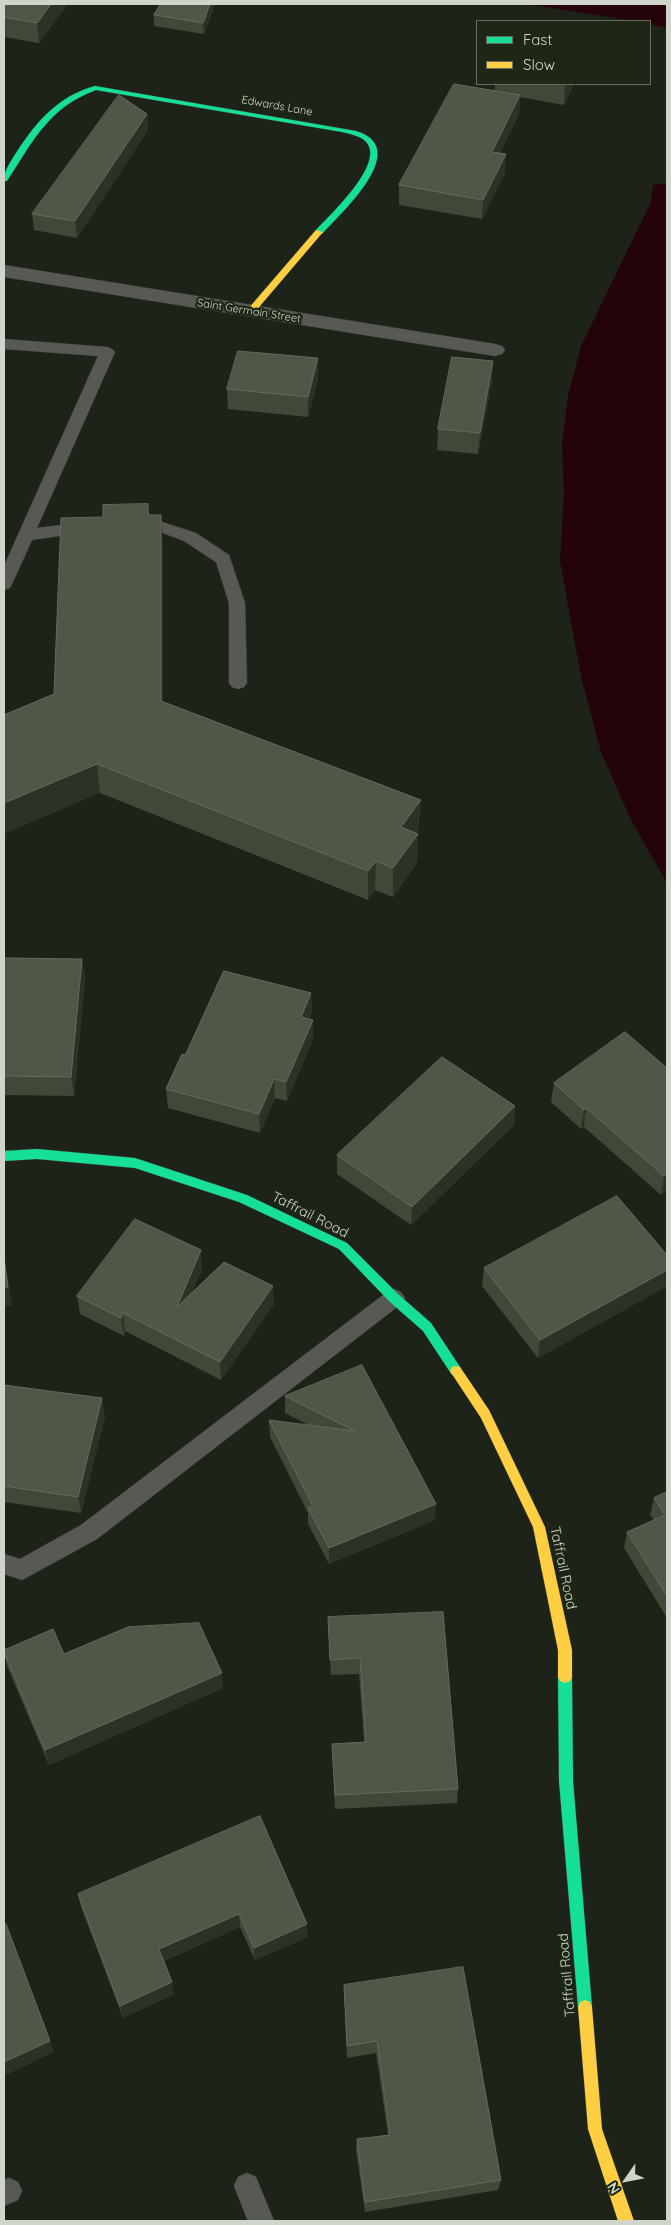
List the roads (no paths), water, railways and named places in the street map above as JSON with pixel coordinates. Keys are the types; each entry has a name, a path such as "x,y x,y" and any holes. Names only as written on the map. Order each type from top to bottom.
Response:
{"street":[{"name":"Edwards Lane","path":"4,179 45,117 76,94 104,87 342,130 368,139 376,151 376,158 369,174 251,311"},
{"name":"Saint Germain Street","path":"4,271 495,350"},
{"name":"Taffrail Road","path":"4,1156 37,1154 135,1163 243,1198 343,1246 394,1298 427,1327 485,1414 539,1527 565,1650 566,1781 595,2129 626,2221"}],"lane":[{"path":"4,344 108,352 4,584"},
{"path":"26,534 101,525"},
{"path":"120,525 156,526 190,537 223,559 238,604 238,683"},
{"path":"4,1564 22,1570 89,1532 394,1298"},
{"path":"247,2186 260,2221"}]}
